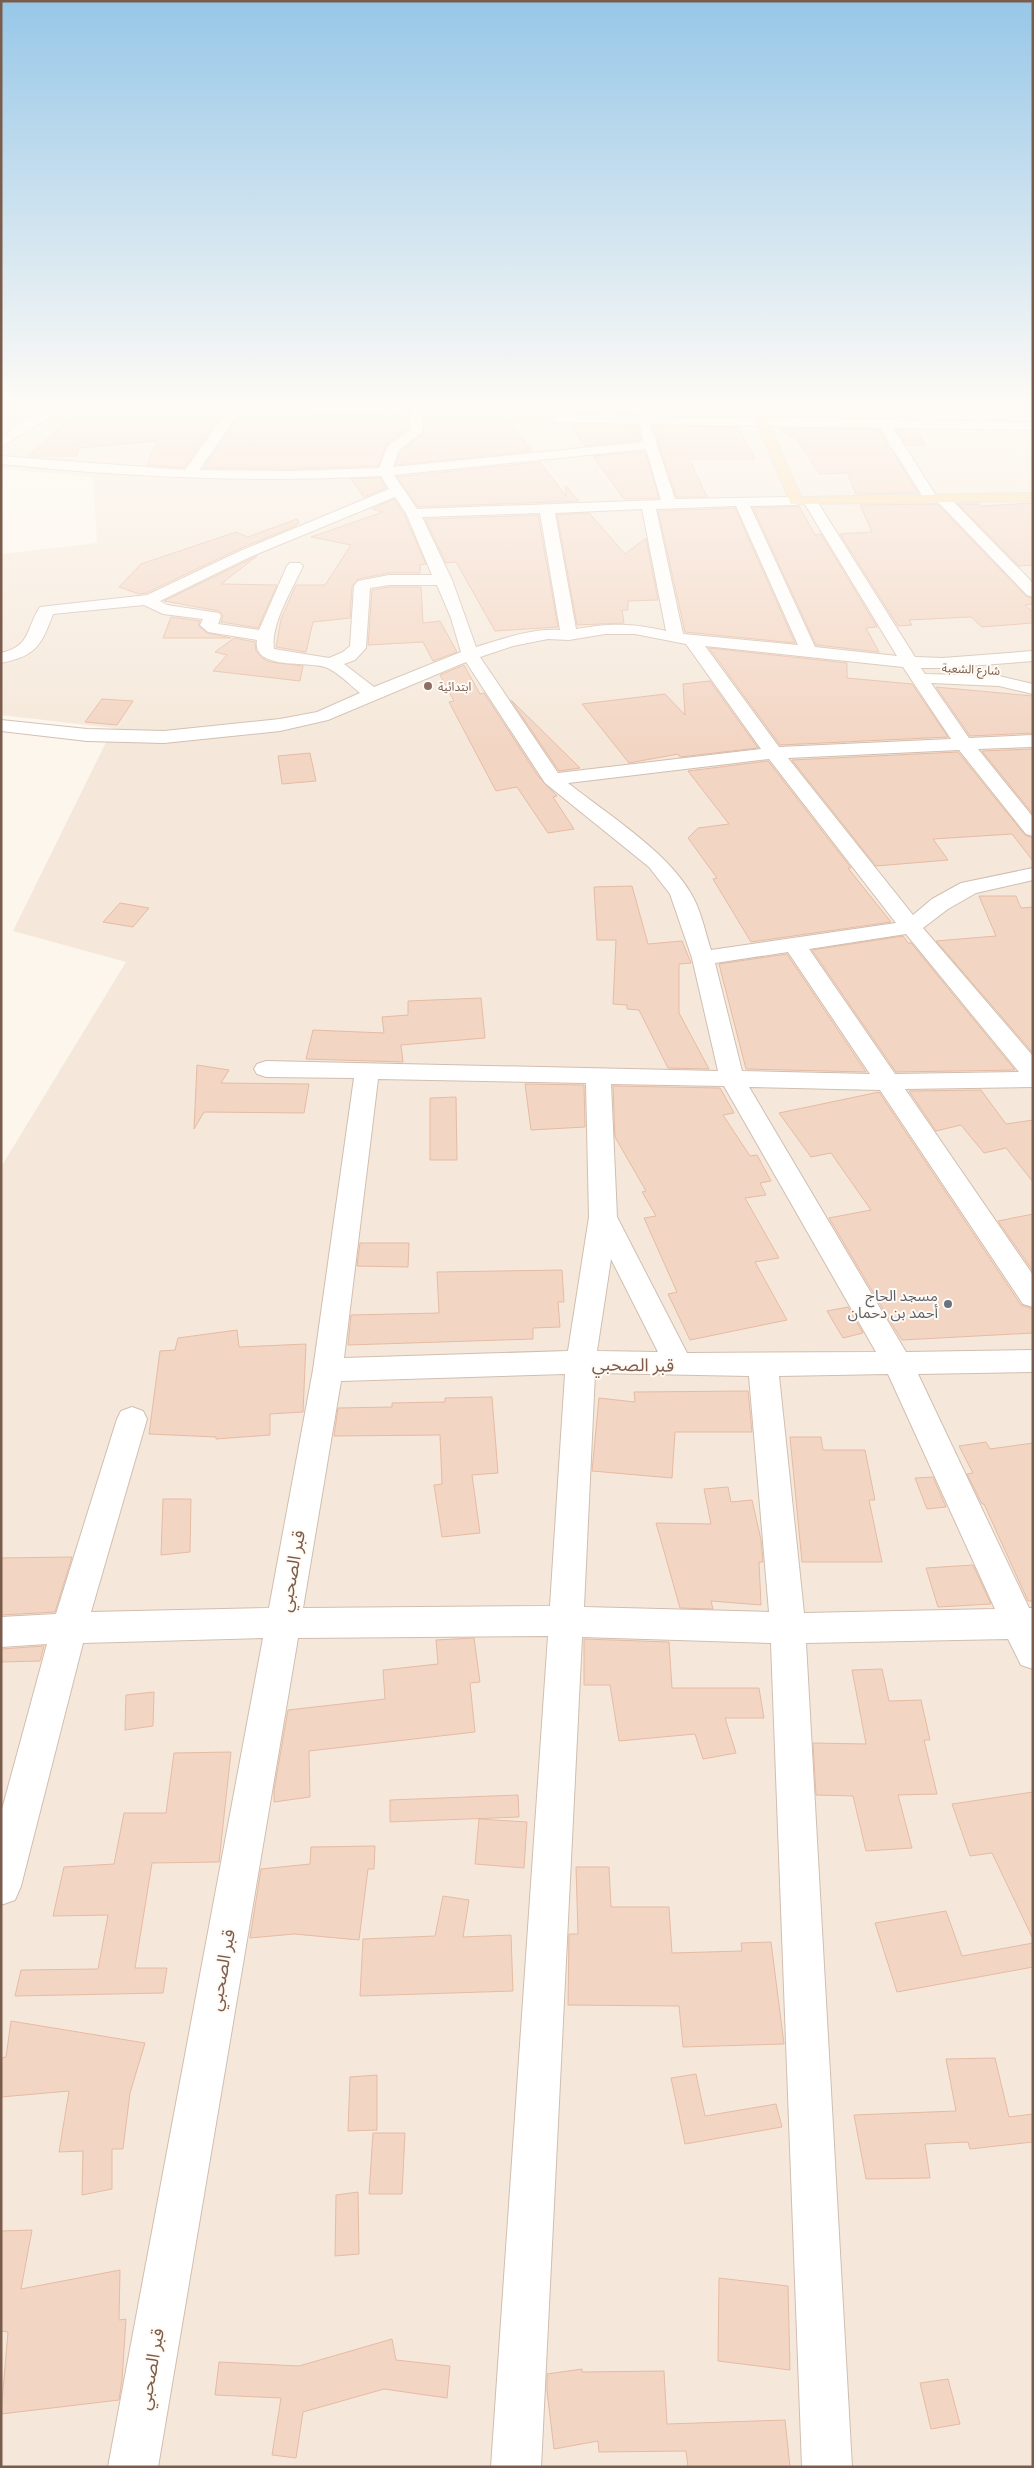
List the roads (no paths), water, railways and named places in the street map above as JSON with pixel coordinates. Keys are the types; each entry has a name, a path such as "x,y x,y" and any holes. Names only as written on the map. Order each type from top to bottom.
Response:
{"street":[{"path":"1,658 12,656 30,644 38,634 45,612 49,609 146,600 245,554 333,517"},
{"path":"415,517 444,580 459,618 470,655 552,779 634,844 670,878 681,894 703,958 732,1078 898,1364 1026,1623 1033,1654"},
{"path":"548,517 570,635"},
{"path":"651,517 684,639 911,927 1033,1072"},
{"path":"748,517 809,652"},
{"path":"814,517 964,744 1033,830"},
{"path":"956,517 1033,592"},
{"path":"295,566 266,636 264,648 271,655 330,662 349,656 358,648 362,586 364,584 389,580 444,580"},
{"path":"146,600 163,609 213,616 208,625 214,628 266,636"},
{"path":"1,726 87,735 164,737 280,725 322,716 445,663 509,642 548,634 570,635 605,629 635,629 684,639 909,662 956,662 1033,656"},
{"path":"330,662 374,695"},
{"name":"شارع الشعبة","path":"909,662 948,670 1033,672"},
{"path":"956,662 999,681"},
{"path":"919,678 999,681 1033,689"},
{"path":"552,779 774,753 1033,741"},
{"path":"703,958 911,927 947,900 969,888 1033,874"},
{"path":"795,945 1033,1296"},
{"path":"266,1069 887,1082 1033,1079"},
{"path":"328,1370 368,1070"},
{"path":"516,2467 581,1362 603,1217 598,1076"},
{"path":"603,1217 679,1365"},
{"name":"قبر الصحبي","path":"133,2467 328,1370 581,1362 763,1365 1033,1361"},
{"path":"763,1365 788,1628 827,2467"},
{"path":"1,1886 69,1628 132,1419"},
{"path":"1,1632 69,1628 282,1623 566,1621 788,1628 1026,1623"}],"place":[{"name":"ابتدائية","path":"428,686"},
{"name":"مسجد الحاج أحمد بن دحمان","path":"948,1304"}]}
